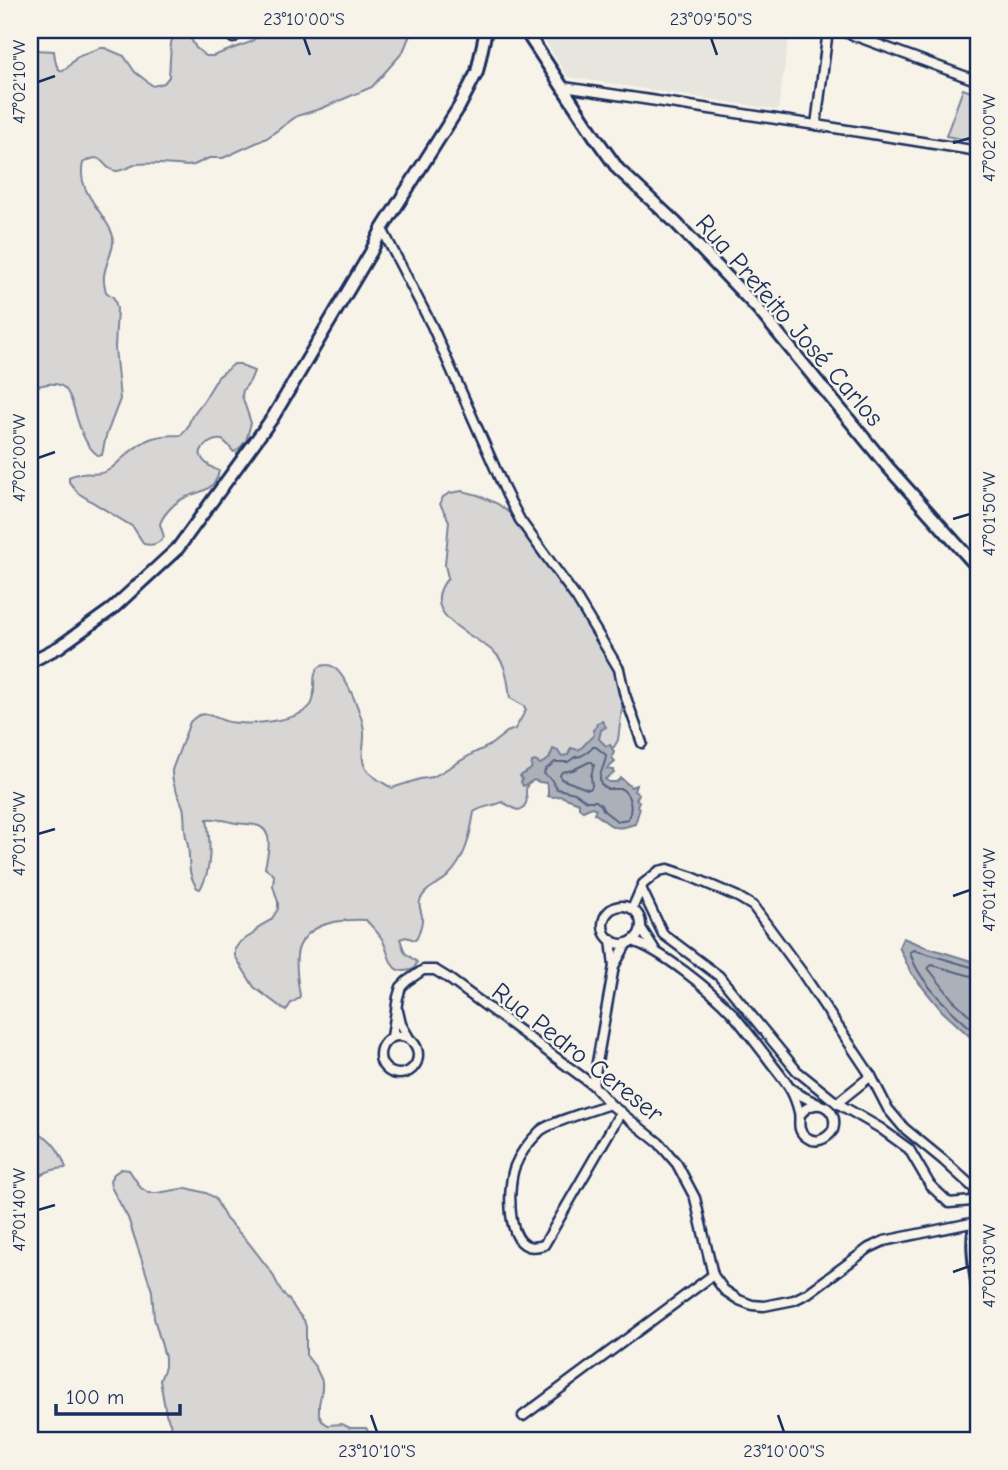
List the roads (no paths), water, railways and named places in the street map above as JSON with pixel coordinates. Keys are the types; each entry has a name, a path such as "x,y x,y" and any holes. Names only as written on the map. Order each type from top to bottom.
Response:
{"street":[{"path":"233,38 241,30"},
{"path":"30,662 59,647 112,609 178,548 273,417 382,229 459,107 477,72 486,30"},
{"name":"Rua Prefeito José Carlos","path":"525,30 618,169 676,223 758,309 887,466 978,568"},
{"path":"816,125 828,30"},
{"path":"839,30 978,81"},
{"path":"564,88 978,152"},
{"path":"382,229 432,326 520,520 577,599 619,669 642,743"},
{"path":"632,909 641,888 643,884 659,871 668,869 738,897 753,906 872,1076 888,1108 904,1128 975,1190 972,1200 948,1203 930,1185 909,1149 837,1103 797,1071 719,976 663,934 641,888"},
{"path":"657,952 632,909 620,906 609,912 604,923 611,939 621,944 629,942 645,946 657,952 694,979 732,1013 790,1088 800,1115"},
{"path":"614,966 641,928"},
{"path":"593,1085 614,966 611,939"},
{"name":"Rua Pedro Cereser","path":"392,1037 401,987 423,971 435,970 593,1085 610,1104 659,1143 677,1164 695,1198 713,1275"},
{"path":"397,1008 401,1024 418,1051 417,1061 407,1072 397,1074 384,1067 380,1057 384,1043 392,1037 409,1038"},
{"path":"837,1103 872,1076"},
{"path":"790,1088 825,1106 834,1118 833,1130 824,1139 810,1139 800,1129 800,1115 804,1109 818,1104"},
{"path":"610,1104 542,1128 521,1154 514,1166 509,1198 516,1232 522,1242 530,1247 544,1245 621,1112"},
{"path":"523,1416 713,1275 724,1290 739,1300 752,1305 781,1304 808,1293 869,1248 884,1241 977,1220 974,1265 978,1289"}],"water":[{"path":"602,721 606,727 601,730 599,739 606,746 610,745 615,762 607,769 614,770 614,773 605,779 616,782 621,778 631,787 636,785 634,791 639,794 636,800 639,801 637,806 640,808 635,824 613,826 594,813 596,809 592,807 583,811 579,808 579,803 561,796 548,796 546,783 534,780 523,786 521,782 520,776 531,769 532,762 540,764 549,759 553,749 561,756 568,755 571,748 578,750 594,735 593,730 597,723"},
{"path":"903,938 978,963 978,1044 942,1011 911,973 899,947"}]}
